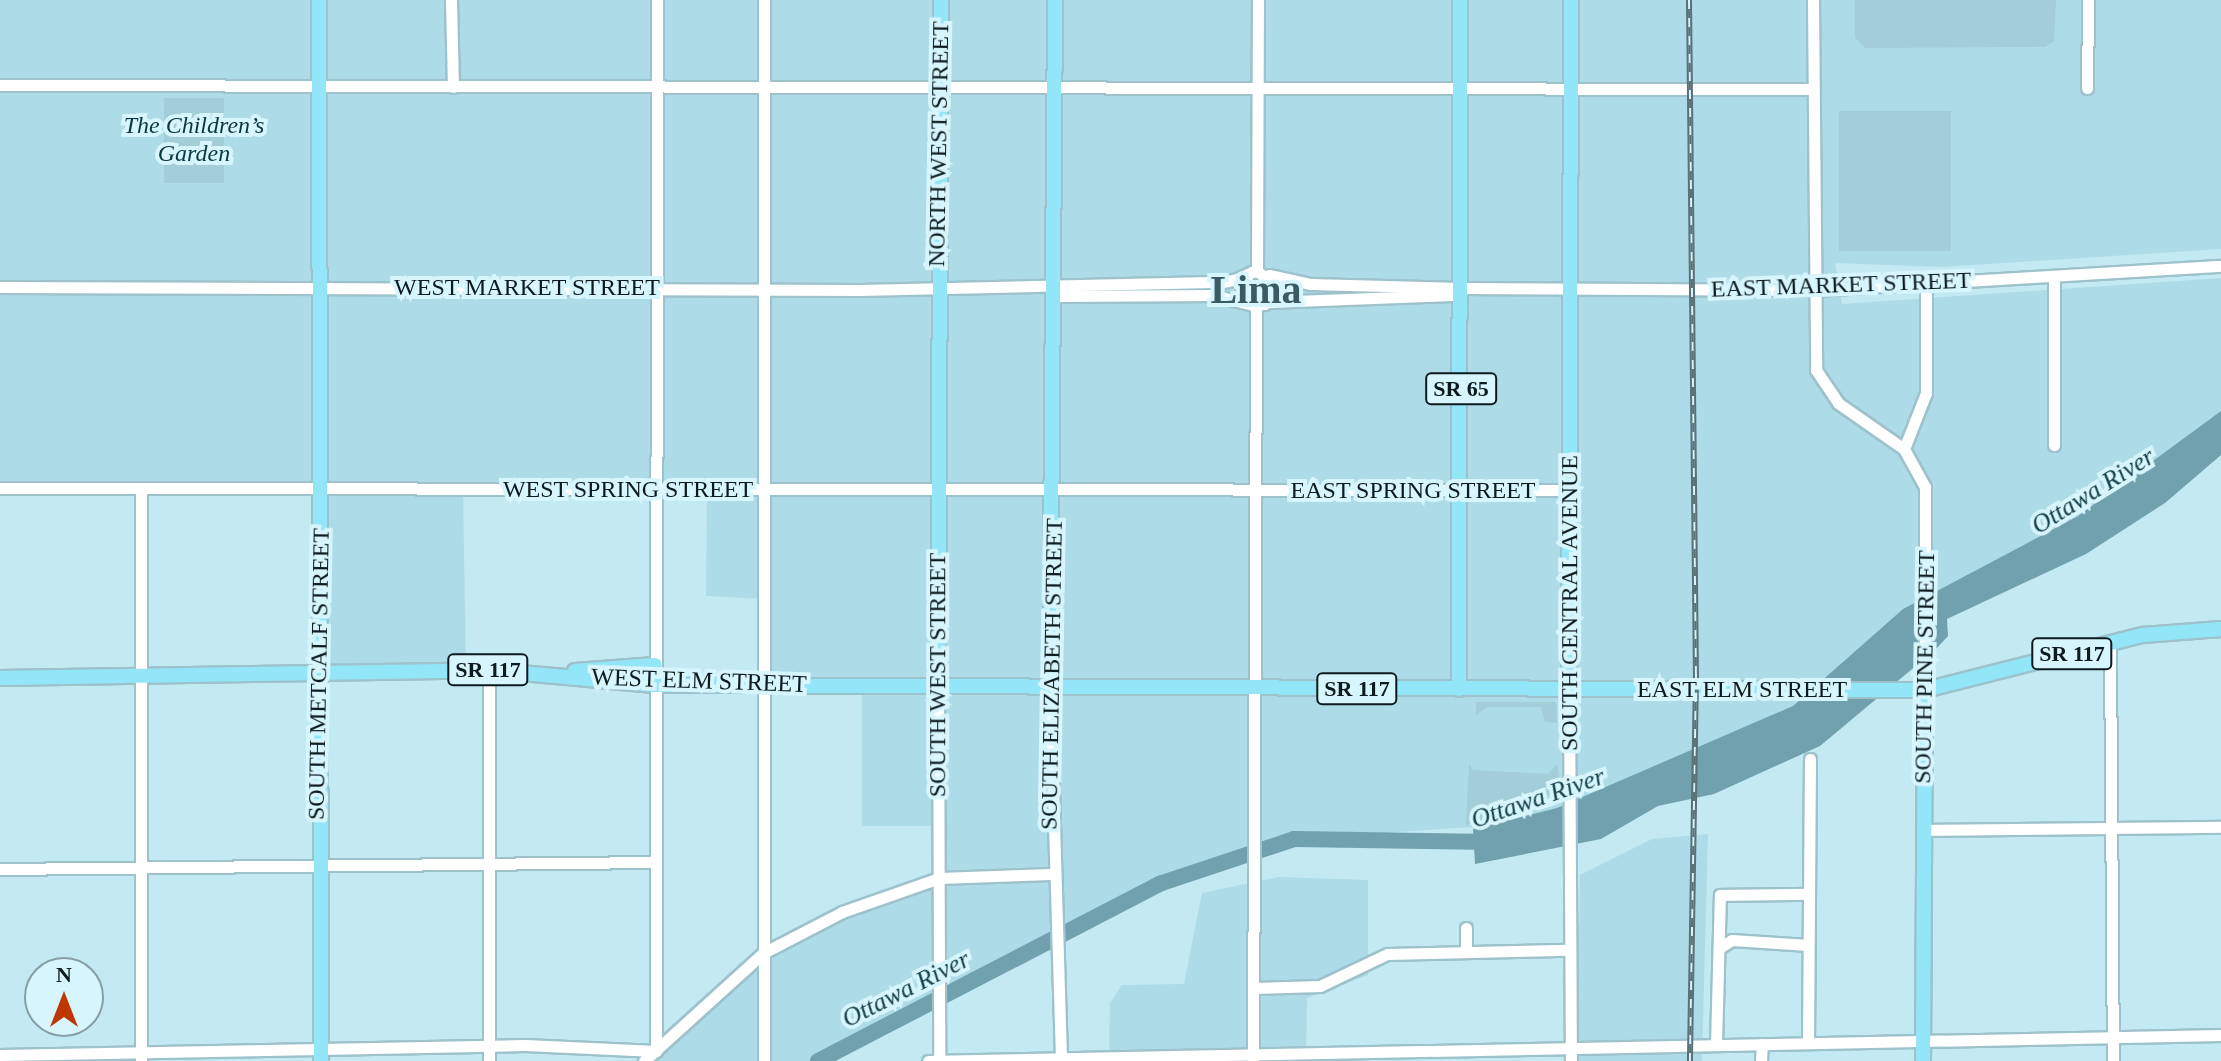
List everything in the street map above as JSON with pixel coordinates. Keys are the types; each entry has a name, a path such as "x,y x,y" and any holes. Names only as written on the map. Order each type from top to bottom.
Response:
{"main road":[{"name":"SOUTH METCALF STREET","path":"319,0 322,675 317,866 321,1055"},
{"name":"NORTH WEST STREET","path":"937,289 941,0"},
{"name":"SOUTH ELIZABETH STREET","path":"1050,688 1055,0"},
{"name":"SR 65","path":"1459,689 1460,0"},
{"name":"SOUTH CENTRAL AVENUE","path":"1569,689 1571,0"},
{"name":"SOUTH WEST STREET","path":"937,289 938,688"},
{"name":"EAST ELM STREET","path":"1254,689 1925,690 2110,644 2221,629"},
{"path":"561,674 655,665"},
{"name":"WEST ELM STREET","path":"0,678 489,670 561,674 654,685 1254,689"},
{"name":"SOUTH PINE STREET","path":"1923,1061 1925,690"}],"street":[{"path":"451,0 453,87"},
{"path":"656,1051 657,0"},
{"path":"764,0 764,1061"},
{"path":"1258,0 1258,273 1275,291 1269,302"},
{"path":"1813,0 1815,360 1824,387 1904,449 1926,393 1926,284"},
{"path":"2087,88 2088,0"},
{"path":"0,85 1813,89"},
{"name":"EAST MARKET STREET","path":"1258,273 1311,284 1815,290 2221,266"},
{"path":"1253,1058 1256,492 1252,305 1240,289 1258,273"},
{"name":"WEST MARKET STREET","path":"0,287 937,289 1223,282 1258,273"},
{"path":"2054,277 2054,445"},
{"name":"WEST MARKET STREET","path":"1053,287 1062,296 1213,295 1252,305"},
{"name":"EAST MARKET STREET","path":"1252,305 1452,295 1461,288"},
{"name":"SOUTH PINE STREET","path":"1904,449 1925,487 1925,690"},
{"name":"WEST SPRING STREET","path":"0,488 1256,492"},
{"path":"141,490 144,867 141,1056"},
{"name":"EAST SPRING STREET","path":"1256,492 1570,490"},
{"path":"2110,644 2113,1061"},
{"path":"489,670 489,1061"},
{"name":"SOUTH WEST STREET","path":"935,1060 939,1032 938,688"},
{"name":"SOUTH ELIZABETH STREET","path":"1050,688 1050,874 1061,1059"},
{"name":"SOUTH CENTRAL AVENUE","path":"1569,689 1571,1061"},
{"path":"1808,1043 1810,759"},
{"path":"1924,830 2221,827"},
{"path":"0,869 655,862"},
{"path":"644,1061 763,953 842,912 939,878 1050,874"},
{"path":"1716,1045 1720,895 1808,894"},
{"path":"1466,928 1466,952"},
{"path":"1719,948 1732,940 1808,945"},
{"path":"1254,988 1320,986 1371,956 1569,950"},
{"path":"935,1060 1253,1058 1571,1048 2221,1035"},
{"path":"1761,1061 1762,1044"},
{"path":"0,1055 321,1055 489,1046 656,1051"}],"shaded area":[{"path":"0,0 2221,0 2221,249 1942,267 1835,263 1842,304 2221,278 2221,411 2078,516 1903,609 1793,706 1690,754 1557,808 1486,826 1294,839 1162,883 818,1061 656,1061 656,1051 734,978 814,926 938,878 938,826 862,826 862,687 766,686 766,599 706,596 707,490 463,490 466,671 322,675 321,489 0,488"},
{"path":"2221,411 2221,455 2165,503 2086,554 1947,619 1948,636 1936,649 1820,746 1714,794 1658,806 1601,839 1475,864 1473,829 1557,808 1793,706 1903,609 2078,516"},
{"path":"1708,834 1702,1061 1577,1061 1580,875 1652,839"},
{"path":"1279,877 1368,880 1368,975 1307,998 1306,1061 1109,1061 1110,1003 1122,985 1184,984 1202,893"}],"green space":[{"path":"1855,0 2056,0 2054,41 2045,47 1865,48 1855,38"},
{"name":"The Children’s Garden","path":"164,98 224,98 224,183 164,183"},
{"path":"1839,111 1951,111 1951,251 1839,251"},
{"path":"1476,702 1556,702 1557,723 1545,722 1541,707 1487,707 1476,715"},
{"path":"1469,764 1473,770 1548,774 1557,764 1561,790 1466,825"}],"waterway":[{"name":"Ottawa River","path":"818,1061 1162,883 1294,839 1492,842"}],"railway":[{"path":"1689,0 1696,675 1690,1061"}],"district":[{"name":"Lima","path":"1256,290"}]}
